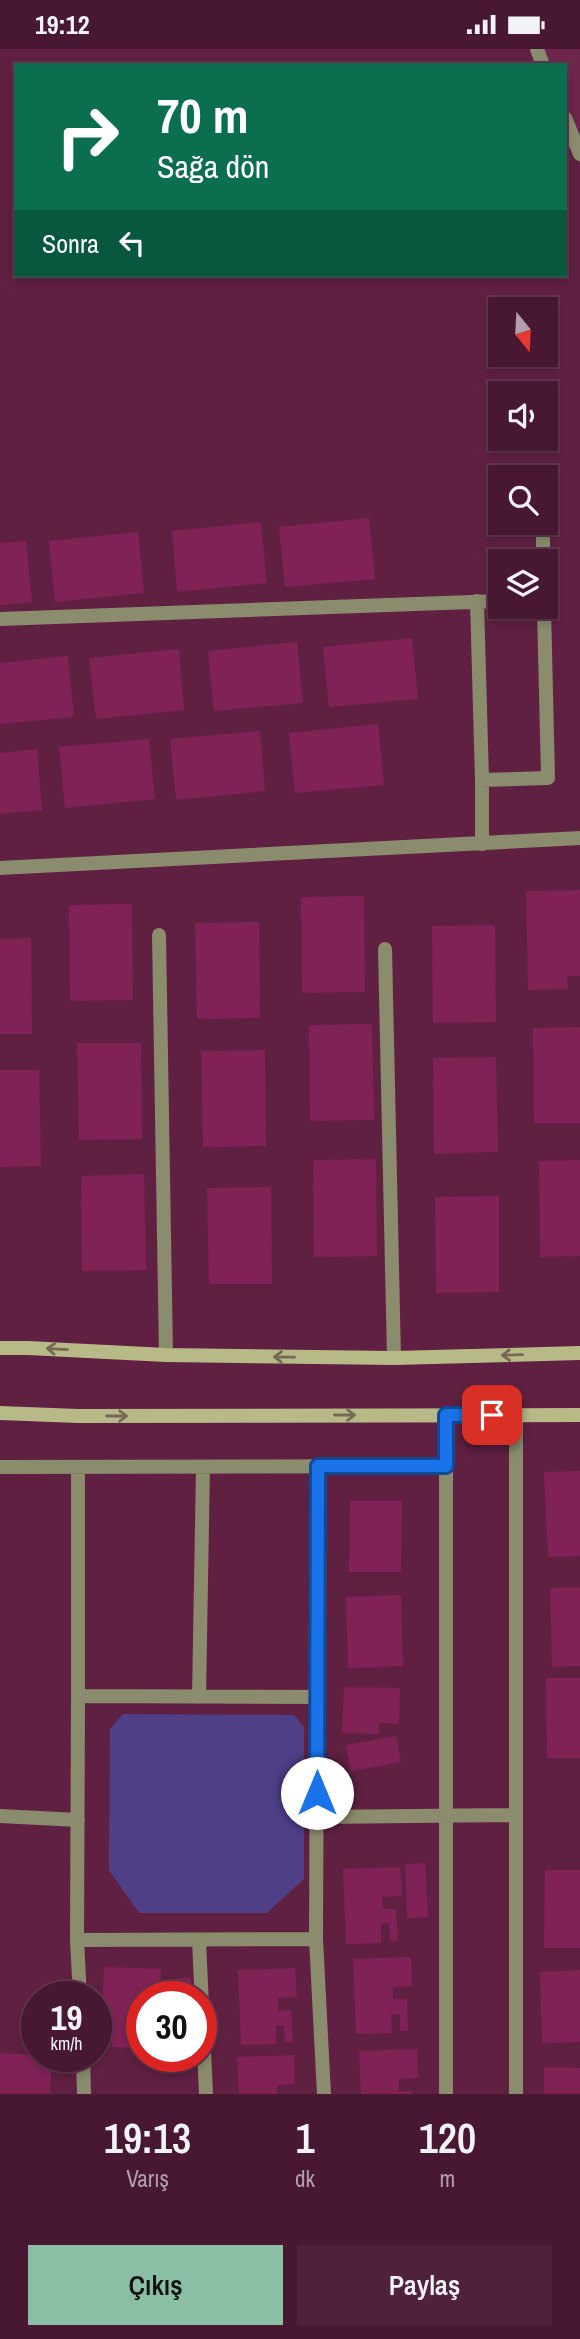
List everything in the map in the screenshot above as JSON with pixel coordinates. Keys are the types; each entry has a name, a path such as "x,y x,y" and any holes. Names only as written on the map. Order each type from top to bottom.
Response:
{"main road":[{"path":"0,1348 166,1355 394,1358 580,1353"},
{"path":"0,1413 78,1416 580,1415"}],"street":[{"path":"567,123 580,154"},
{"path":"477,601 482,844"},
{"path":"0,619 488,601"},
{"path":"482,780 548,778 544,619"},
{"path":"0,868 580,838"},
{"path":"159,935 166,1355"},
{"path":"386,949 394,1358"},
{"path":"446,1415 446,2094"},
{"path":"516,1415 516,2094"},
{"path":"318,1466 317,1939 324,2094"},
{"path":"0,1467 446,1466"},
{"path":"78,1467 79,1981"},
{"path":"199,1697 203,1467"},
{"path":"78,1696 317,1697"},
{"path":"317,1817 516,1815"},
{"path":"0,1816 78,1820"},
{"path":"77,1940 317,1939"},
{"path":"199,1940 206,2094"},
{"path":"83,2072 84,2094"}],"shaded area":[{"path":"537,49 580,49 580,154 567,123 567,63 542,63"},
{"path":"123,1714 294,1715 304,1727 304,1879 267,1913 139,1913 109,1870 110,1729"}],"building":[{"path":"369,518 375,579 285,587 279,527"},
{"path":"261,522 267,583 177,592 172,531"},
{"path":"138,532 144,593 55,602 49,541"},
{"path":"26,541 32,602 0,605 0,543"},
{"path":"412,638 418,699 329,707 323,647"},
{"path":"297,642 303,703 214,711 208,651"},
{"path":"179,649 184,710 96,719 89,658"},
{"path":"68,656 74,717 0,724 0,663"},
{"path":"378,724 384,785 295,793 289,733"},
{"path":"260,731 265,791 176,800 170,739"},
{"path":"149,739 155,799 65,808 59,747"},
{"path":"37,749 42,810 0,814 0,753"},
{"path":"580,890 580,976 567,976 568,989 528,990 526,891"},
{"path":"364,896 365,992 302,993 301,897"},
{"path":"132,904 133,1000 70,1001 69,905"},
{"path":"259,922 260,1018 197,1019 195,923"},
{"path":"495,925 496,1022 433,1023 432,926"},
{"path":"31,938 32,1034 0,1034 0,939"},
{"path":"372,1024 374,1120 310,1121 309,1025"},
{"path":"580,1027 580,1123 534,1123 533,1028"},
{"path":"77,1043 141,1043 142,1139 79,1140"},
{"path":"265,1050 266,1146 203,1147 201,1051"},
{"path":"496,1057 498,1152 434,1154 433,1058"},
{"path":"0,1070 39,1070 41,1166 0,1167"},
{"path":"376,1159 377,1256 314,1257 313,1160"},
{"path":"580,1160 580,1256 540,1257 539,1161"},
{"path":"144,1174 146,1270 82,1271 81,1176"},
{"path":"271,1187 272,1284 209,1284 207,1188"},
{"path":"499,1196 499,1292 436,1293 435,1197"},
{"path":"580,1471 580,1556 548,1557 544,1472"},
{"path":"350,1501 402,1501 401,1572 349,1572"},
{"path":"580,1587 580,1666 552,1667 550,1588"},
{"path":"401,1595 403,1666 348,1668 346,1597"},
{"path":"546,1678 580,1678 580,1758 547,1758"},
{"path":"344,1687 400,1688 399,1724 379,1723 379,1734 342,1733"},
{"path":"396,1736 401,1762 351,1771 346,1745"},
{"path":"425,1863 428,1917 407,1918 405,1864"},
{"path":"400,1867 402,1896 382,1897 383,1909 396,1909 398,1941 390,1941 389,1923 381,1924 381,1943 346,1944 343,1869"},
{"path":"545,1870 580,1870 580,1948 544,1948"},
{"path":"411,1957 412,1986 393,1987 393,1999 407,1999 408,2031 400,2031 400,2014 391,2014 392,2033 356,2034 353,1959"},
{"path":"104,1967 161,1969 161,1981 126,1981 126,2048 112,2047 112,1981 103,1981"},
{"path":"295,1968 297,1997 278,1998 278,2011 291,2010 293,2042 285,2042 284,2025 276,2025 276,2044 241,2045 238,1970"},
{"path":"580,1970 580,2042 542,2043 540,1972"},
{"path":"191,1978 191,1981 168,1981"},
{"path":"417,2049 418,2078 399,2079 399,2091 412,2091 412,2094 361,2094 359,2051"},
{"path":"0,2053 21,2054 21,2072 51,2072 50,2094 0,2094"},
{"path":"294,2055 295,2084 277,2085 277,2094 239,2094 237,2057"},
{"path":"544,2067 580,2068 580,2094 544,2094"}],"route":[{"path":"317,1793 318,1466 446,1466 446,1415 492,1415"}]}
